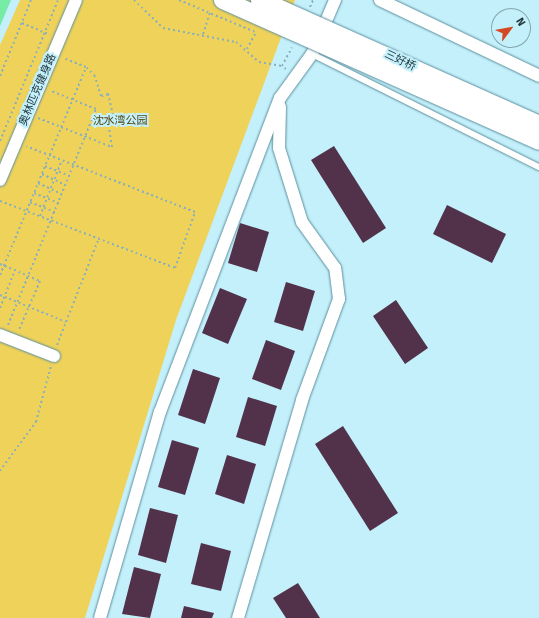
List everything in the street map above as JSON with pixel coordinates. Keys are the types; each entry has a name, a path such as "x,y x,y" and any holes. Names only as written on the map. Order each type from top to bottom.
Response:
{"main road":[{"name":"三好桥","path":"260,0 539,125"},
{"path":"216,6 539,141"}],"street":[{"name":"奥林匹克健身路","path":"0,180 76,0"},
{"path":"100,618 160,412 280,98 312,54 335,0"},
{"path":"380,0 539,76"},
{"path":"238,618 302,400 339,299 335,268 302,222 279,148 280,98"},
{"path":"4,330 54,356"}],"lane":[{"path":"312,54 539,167"}],"path":[{"path":"0,76 31,0"},
{"path":"0,142 58,0"},
{"path":"134,0 163,28 203,34 236,42 259,62 282,66 297,76"},
{"path":"179,0 216,6 264,35"},
{"path":"203,34 216,6"},
{"path":"22,23 45,33"},
{"path":"282,66 293,45 286,43"},
{"path":"27,114 112,147 113,143 107,117 114,115 108,94 102,96 95,76 86,67 54,54"},
{"path":"0,275 86,67"},
{"path":"4,330 18,302 96,109 39,86"},
{"path":"0,201 175,268 196,212 16,142"},
{"path":"40,216 62,160"},
{"path":"45,166 70,176"},
{"path":"42,174 66,185"},
{"path":"38,183 62,194"},
{"path":"34,193 58,203"},
{"path":"30,202 55,212"},
{"path":"0,264 40,281 19,330"},
{"path":"0,308 15,270"},
{"path":"0,295 66,322"}],"green space":[{"name":"沈水湾公园","path":"20,0 295,0 176,320 85,618 0,618 0,45"}],"shaded area":[{"path":"0,0 11,0 0,26"}],"building":[{"path":"334,146 386,228 363,243 311,160"},
{"path":"447,205 506,234 492,263 433,234"},
{"path":"240,223 269,232 257,272 228,263"},
{"path":"286,282 315,291 303,331 274,322"},
{"path":"220,288 247,299 228,344 202,333"},
{"path":"396,300 428,348 405,364 373,316"},
{"path":"266,340 295,351 281,390 252,379"},
{"path":"193,369 220,378 205,424 178,415"},
{"path":"248,397 277,406 265,446 236,437"},
{"path":"343,426 398,513 370,531 315,444"},
{"path":"172,440 199,448 185,495 158,487"},
{"path":"227,455 256,464 244,504 215,494"},
{"path":"150,508 178,515 166,563 138,555"},
{"path":"201,543 231,551 221,591 191,584"},
{"path":"134,567 161,574 150,618 122,614"},
{"path":"298,583 320,618 286,618 273,598"},
{"path":"184,606 214,613 212,618 181,618"}]}
